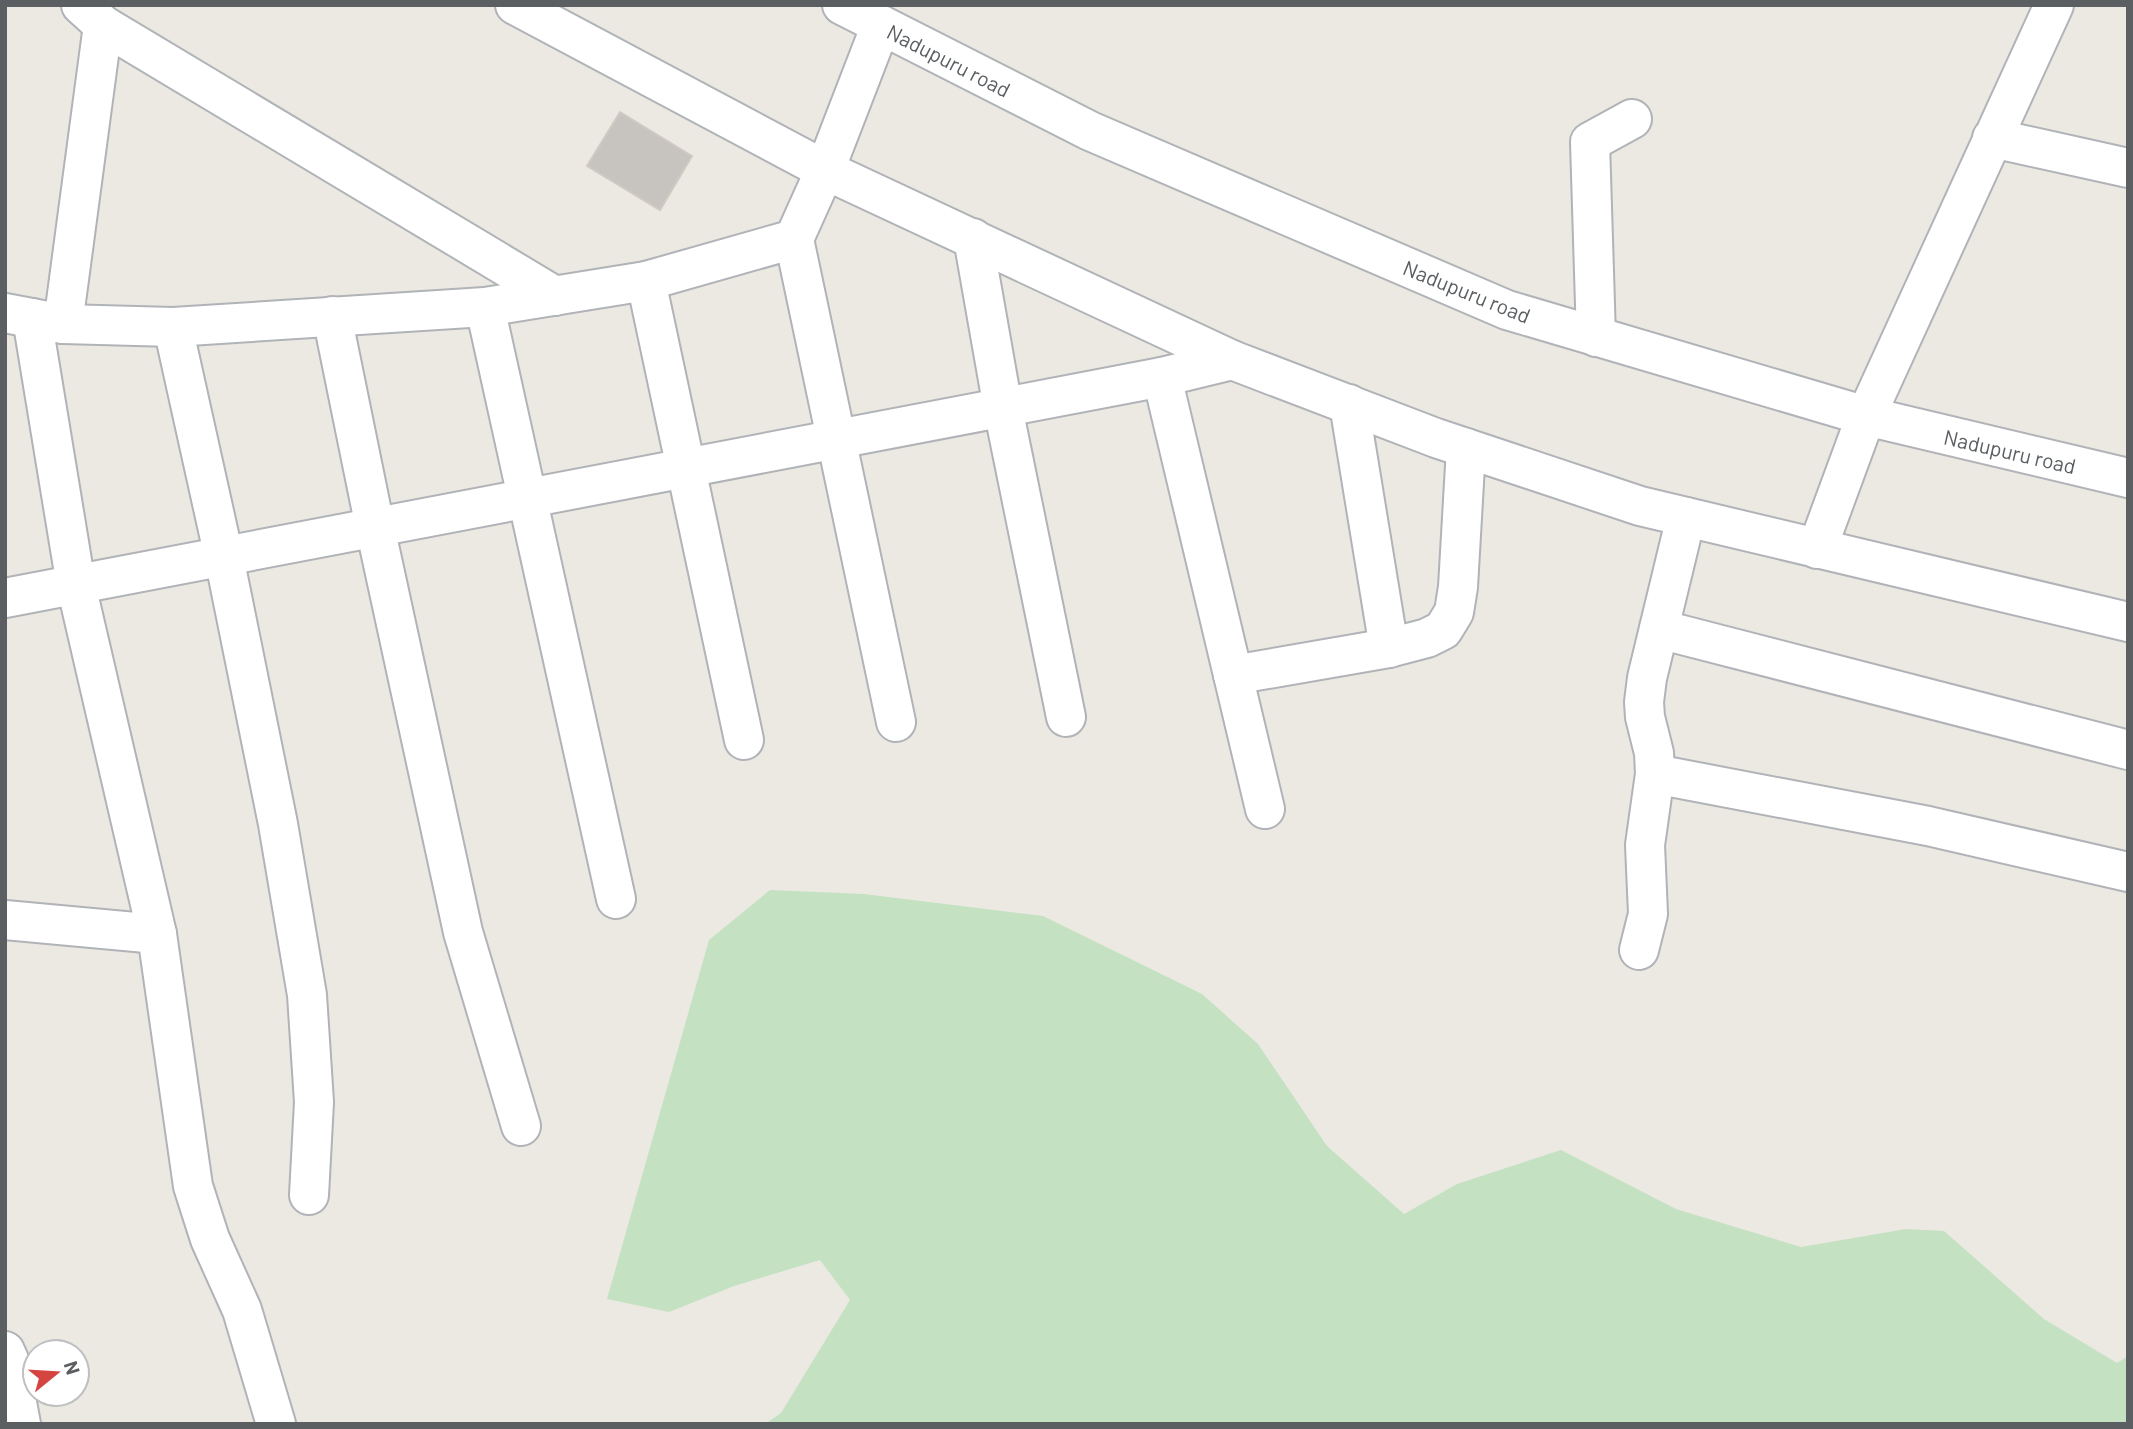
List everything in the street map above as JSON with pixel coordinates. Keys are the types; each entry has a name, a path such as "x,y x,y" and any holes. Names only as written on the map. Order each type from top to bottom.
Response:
{"street":[{"path":"515,5 825,170 1232,360 1466,448 1640,506 2128,622"},
{"name":"Nadupuru road","path":"843,6 1090,131 1507,310 1866,416 2128,478"},
{"path":"1817,548 1866,416 1993,138 2042,9"},
{"path":"276,1424 242,1310 210,1239 193,1186 157,934 76,585 33,318 92,15 555,296"},
{"path":"881,25 825,170 794,239 896,722"},
{"path":"1596,337 1590,142 1632,119"},
{"path":"1993,138 2128,168"},
{"path":"972,238 1003,408 1066,717"},
{"path":"33,318 173,327 485,307 646,281 794,239"},
{"path":"646,281 744,740"},
{"path":"485,307 616,899"},
{"path":"332,316 374,527 463,932 521,1126"},
{"path":"173,327 224,557 278,824 307,995 314,1102 309,1195"},
{"path":"5,598 1003,408 1162,377 1232,360"},
{"path":"1162,377 1265,809"},
{"path":"1349,404 1389,648"},
{"path":"1234,675 1389,648 1427,638 1443,630 1454,612 1458,587 1466,448"},
{"path":"1639,950 1648,914 1645,845 1655,774 1654,753 1644,702 1647,677 1686,517"},
{"path":"1659,629 2128,750"},
{"path":"1655,774 1928,826 2128,872"},
{"path":"5,920 157,934"},
{"path":"5,1351 9,1360 20,1424"}],"green space":[{"path":"770,890 864,894 1043,916 1202,994 1258,1044 1327,1146 1404,1214 1457,1184 1561,1150 1676,1209 1801,1247 1906,1229 1944,1231 2044,1319 2117,1363 2128,1356 2128,1424 765,1424 781,1413 850,1300 820,1260 734,1286 669,1312 607,1299 709,940"}],"building":[{"path":"620,112 692,156 660,210 587,166"}]}
